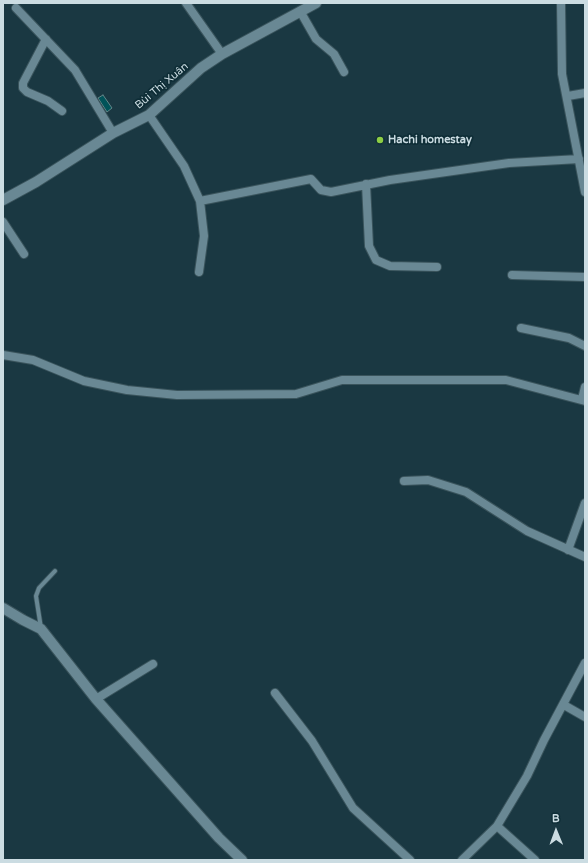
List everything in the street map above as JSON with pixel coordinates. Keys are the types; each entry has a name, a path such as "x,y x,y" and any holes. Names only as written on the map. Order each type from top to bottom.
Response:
{"street":[{"path":"186,3 222,54"},
{"name":"Bùi Thị Xuân","path":"3,200 36,182 113,133 149,115 201,68 222,54 316,3"},
{"path":"561,3 562,74 568,96 585,192"},
{"path":"16,8 75,70 113,133"},
{"path":"300,11 316,39 334,54 344,72"},
{"path":"46,39 23,83 23,88 27,92 48,101 62,111"},
{"path":"568,96 585,93"},
{"path":"149,115 184,166 200,201 204,236 199,272"},
{"path":"200,201 311,179 321,190 331,192 366,184 510,163 579,159"},
{"path":"366,184 369,246 376,260 390,266 437,267"},
{"path":"3,222 24,254"},
{"path":"512,274 585,277"},
{"path":"521,328 568,338 585,346"},
{"path":"3,355 33,360 84,381 128,390 176,395 296,394 342,380 506,380 583,400 585,387"},
{"path":"404,481 434,482 466,492 516,525 585,557"},
{"path":"568,550 585,503"},
{"path":"3,608 41,629 96,699 219,838 242,860"},
{"path":"462,860 497,826 528,776 544,740 564,705 585,662"},
{"path":"96,699 152,664"},
{"path":"275,693 312,741 353,808 410,860"},
{"path":"564,705 585,717"},
{"path":"497,826 535,860"}],"lane":[{"path":"41,629 36,596 39,588 55,571"}],"building":[{"path":"103,95 112,108 107,112 98,98"}],"place":[{"name":"Hachi homestay","path":"380,140"}]}
